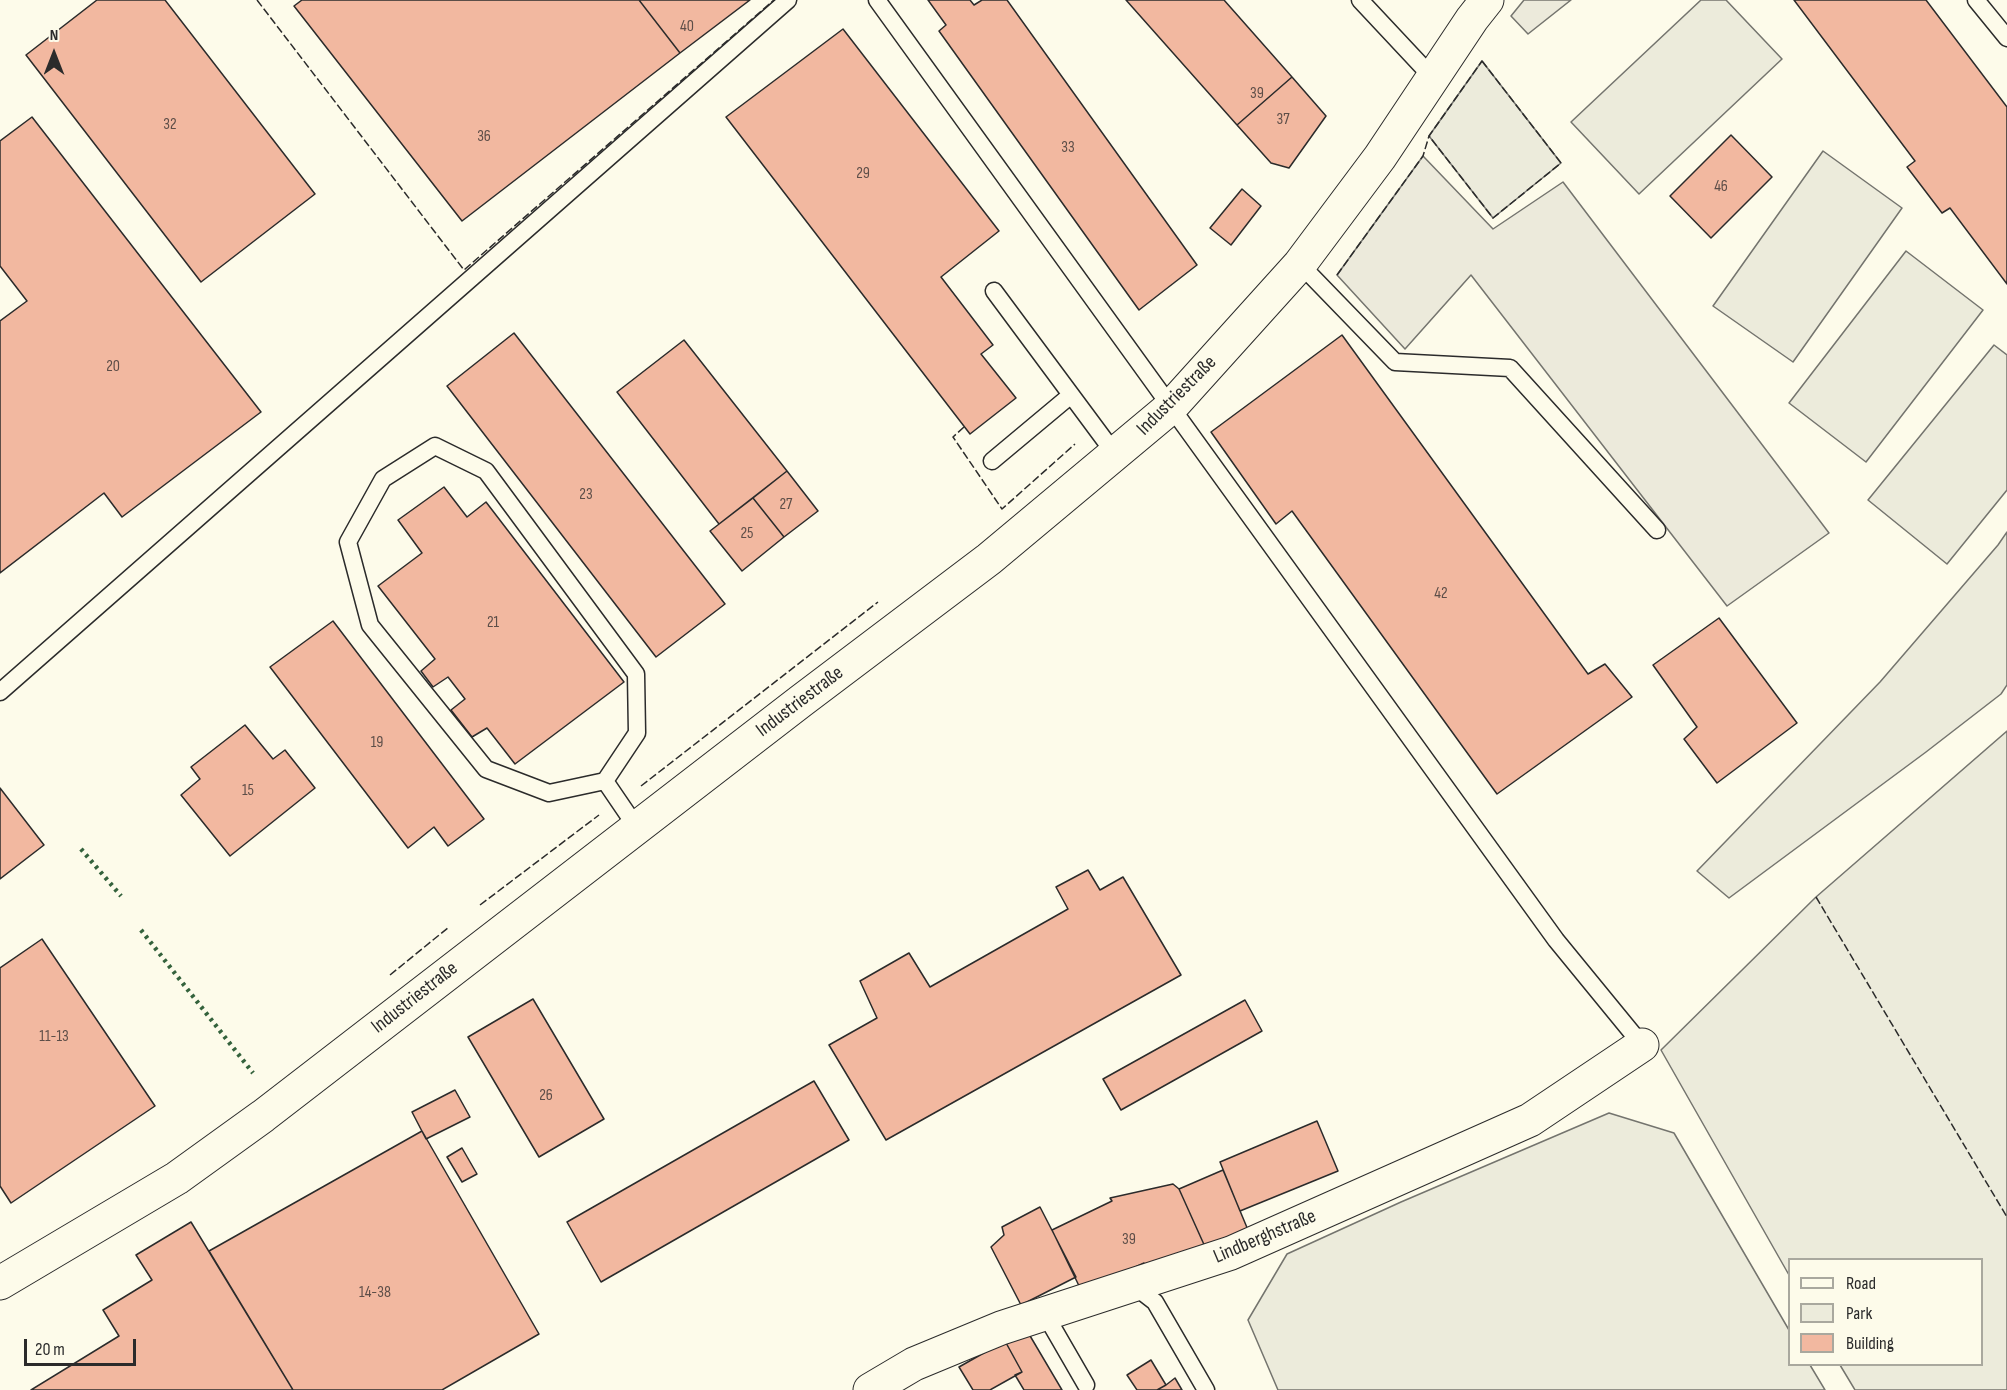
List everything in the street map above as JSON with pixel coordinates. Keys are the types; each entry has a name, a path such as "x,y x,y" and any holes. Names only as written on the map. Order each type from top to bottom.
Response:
{"street":[{"name":"Industriestraße","path":"4,1273 95,1228 196,1164 263,1116 989,559 1171,406 1300,264 1380,157 1487,0"},
{"name":"Lindberghstraße","path":"870,1390 914,1364 1001,1328 1231,1253 1530,1120 1642,1045"}],"lane":[{"path":"0,692 788,0"},
{"path":"877,0 1556,940 1642,1045"},
{"path":"1976,0 2007,38"},
{"path":"1364,2 1433,78"},
{"path":"1300,264 1395,362 1510,368 1657,530"},
{"path":"994,291 1115,454"},
{"path":"992,461 1071,395"},
{"path":"435,446 486,471 636,674 637,733 605,781 549,793 486,769 370,625 348,542 383,479 435,446"},
{"path":"605,781 636,828"},
{"path":"1133,1285 1155,1302 1206,1390"},
{"path":"1045,1314 1086,1385"}],"green space":[{"path":"1701,0 1726,0 1782,59 1639,194 1571,122"},
{"path":"1482,61 1561,163 1493,218 1429,136"},
{"path":"1823,151 1902,208 1793,362 1713,306"},
{"path":"1906,251 1983,310 1866,462 1789,403"},
{"path":"1994,345 2007,355 2007,490 1947,564 1868,500"},
{"path":"2007,532 2007,685 2001,694 1729,898 1697,871 1880,682"},
{"path":"2007,731 2007,1390 1855,1390 1841,1366 1983,1366 1983,1258 1788,1258 1788,1273 1661,1050 1816,897"},
{"path":"1609,1113 1674,1133 1788,1328 1788,1366 1811,1366 1825,1390 1278,1390 1248,1320 1287,1254 1401,1202"}],"shaded area":[{"path":"1524,0 1571,0 1528,34 1511,16"},
{"path":"1423,156 1493,229 1563,182 1829,533 1727,606 1471,275 1405,349 1337,275"}],"building":[{"path":"97,0 165,0 315,194 201,282 26,55"},
{"path":"302,0 639,0 680,53 462,221 294,6"},
{"path":"639,0 750,0 680,53"},
{"path":"928,0 970,0 974,5 982,0 1007,0 1197,265 1139,310 939,31 946,25"},
{"path":"1126,0 1224,0 1292,77 1237,125"},
{"path":"1794,0 1926,0 2007,107 2007,284 1950,208 1942,213 1907,167 1915,161"},
{"path":"843,29 999,231 941,277 993,345 981,354 1016,398 970,434 726,117"},
{"path":"1292,77 1326,116 1289,168 1271,163 1237,125"},
{"path":"32,117 261,412 122,517 104,493 0,573 0,321 27,301 0,266 0,141"},
{"path":"1731,135 1772,177 1711,238 1670,196"},
{"path":"1242,189 1261,206 1231,245 1210,228"},
{"path":"514,333 725,604 656,657 447,386"},
{"path":"1342,335 1588,674 1605,664 1632,697 1497,794 1292,511 1276,524 1211,432"},
{"path":"684,340 787,471 719,524 617,392"},
{"path":"787,471 818,511 784,537 753,498"},
{"path":"444,487 467,517 486,502 624,682 515,764 487,728 472,737 451,710 465,699 448,677 433,687 421,671 435,659 378,586 422,553 398,520"},
{"path":"753,498 784,537 742,571 710,531"},
{"path":"1719,618 1797,723 1717,783 1684,739 1697,727 1653,665"},
{"path":"333,621 484,819 448,846 434,827 408,848 270,667"},
{"path":"245,725 273,759 285,750 315,788 230,856 181,795 200,779 191,767"},
{"path":"0,788 44,845 0,879"},
{"path":"1088,870 1100,890 1123,877 1181,975 886,1140 829,1045 877,1018 860,981 909,953 930,987 1068,909 1056,887"},
{"path":"42,939 155,1106 11,1203 0,1186 0,968"},
{"path":"533,999 604,1119 539,1157 468,1037"},
{"path":"1245,1000 1262,1031 1121,1110 1103,1079"},
{"path":"814,1081 849,1140 601,1282 567,1222"},
{"path":"455,1090 470,1117 426,1139 412,1112"},
{"path":"1317,1121 1338,1171 1240,1211 1220,1162"},
{"path":"422,1131 539,1334 442,1390 293,1390 209,1251"},
{"path":"462,1148 477,1174 462,1182 447,1157"},
{"path":"1223,1170 1248,1230 1206,1249 1179,1189"},
{"path":"1173,1184 1179,1189 1206,1249 1149,1275 1144,1263 1082,1292 1052,1230 1112,1201 1110,1198"},
{"path":"1040,1207 1076,1277 1021,1305 991,1247 1004,1235 1002,1227"},
{"path":"191,1222 293,1390 31,1390 119,1336 103,1310 152,1280 136,1255"},
{"path":"1026,1329 1062,1390 1024,1390 1015,1375 1022,1372 1005,1341"},
{"path":"1005,1341 1022,1372 990,1390 973,1390 959,1367"},
{"path":"1151,1360 1166,1385 1157,1390 1137,1390 1127,1375"},
{"path":"1175,1378 1182,1390 1157,1390 1166,1385"}],"hedge":[{"path":"81,849 121,896"},
{"path":"141,930 253,1073"}],"fence":[{"path":"257,0 464,270 774,0"},
{"path":"1482,61 1561,163 1493,218 1429,136 1482,61"},
{"path":"1337,275 1423,156 1429,136"},
{"path":"964,427 953,437 1002,509 1075,444"},
{"path":"641,786 878,602"},
{"path":"480,905 599,815"},
{"path":"1816,897 2007,1217"},
{"path":"390,975 449,927"}]}
